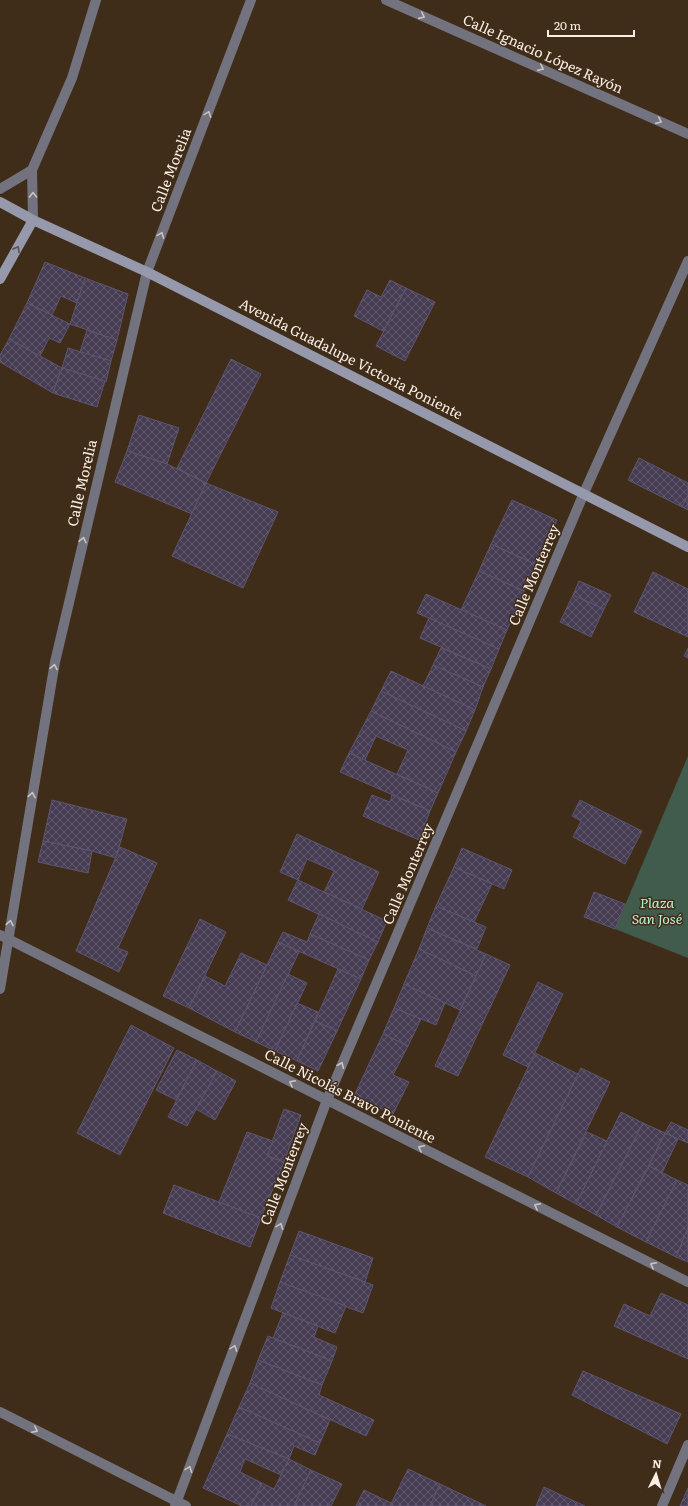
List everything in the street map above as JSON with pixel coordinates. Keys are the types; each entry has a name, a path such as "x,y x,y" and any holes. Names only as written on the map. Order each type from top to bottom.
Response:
{"main road":[{"name":"Avenida Guadalupe Victoria Poniente","path":"0,202 33,220 147,272 688,547"},
{"path":"0,279 33,220"}],"street":[{"path":"33,220 32,170 72,78 96,0"},
{"name":"Calle Morelia","path":"0,989 4,937 55,662 147,272 251,0"},
{"name":"Calle Ignacio López Rayón","path":"386,0 688,134"},
{"path":"0,189 32,170"},
{"name":"Calle Monterrey","path":"179,1504 327,1100 584,493 688,261"},
{"name":"Calle Nicolás Bravo Poniente","path":"4,937 688,1282"},
{"path":"0,1412 179,1504"},
{"path":"662,1506 688,1445"}],"green space":[{"name":"Plaza San José","path":"688,756 688,958 615,929"}],"building":[{"path":"45,262 85,278 77,303 61,296 52,315 27,303"},
{"path":"85,278 128,294 117,340 70,324"},
{"path":"390,280 406,288 383,331 354,316 367,290 381,297"},
{"path":"406,288 435,302 405,361 376,346"},
{"path":"27,303 70,324 60,343 49,338 40,356 9,339"},
{"path":"87,330 117,340 111,361 80,352"},
{"path":"9,339 62,368 53,393 0,362 0,355"},
{"path":"68,348 111,361 106,382 62,368"},
{"path":"231,359 261,374 206,483 177,468"},
{"path":"62,368 105,381 97,407 53,393"},
{"path":"139,415 179,428 167,464 127,451"},
{"path":"127,451 167,464 206,483 192,514 115,482"},
{"path":"639,458 688,483 688,495 682,507 628,480"},
{"path":"206,483 278,512 243,588 172,556"},
{"path":"688,495 688,510 682,507"},
{"path":"512,500 557,520 537,565 491,544"},
{"path":"491,544 537,565 524,591 479,571"},
{"path":"479,571 524,591 507,630 461,610"},
{"path":"653,572 688,589 688,637 634,612"},
{"path":"579,581 611,595 604,609 573,595"},
{"path":"426,594 507,630 499,649 417,613"},
{"path":"573,595 604,609 591,637 560,622"},
{"path":"429,618 499,649 491,669 420,638"},
{"path":"441,648 491,669 483,687 433,665"},
{"path":"688,648 688,658 684,656"},
{"path":"433,665 483,687 475,710 423,686"},
{"path":"391,671 475,710 466,731 381,691"},
{"path":"381,691 466,731 456,752 371,711"},
{"path":"371,711 456,752 438,793 397,774 408,750 376,736 365,760 349,753"},
{"path":"349,753 438,793 430,811 340,772"},
{"path":"372,795 390,802 392,795 430,811 419,840 363,816"},
{"path":"52,800 127,819 116,858 92,851 43,841"},
{"path":"580,800 642,831 625,864 573,837 581,821 572,816"},
{"path":"297,834 379,872 362,909 324,892 334,871 307,859 298,880 280,872"},
{"path":"43,841 92,851 88,873 38,862"},
{"path":"120,847 157,863 118,948 128,952 119,972 76,951"},
{"path":"462,848 512,870 504,889 454,867"},
{"path":"454,867 492,884 474,922 436,906"},
{"path":"298,880 387,921 378,942 288,900"},
{"path":"594,892 625,904 615,929 584,917"},
{"path":"436,906 486,927 477,949 427,928"},
{"path":"319,914 378,942 369,960 310,934"},
{"path":"200,919 226,932 189,1008 163,996"},
{"path":"427,928 486,954 476,976 419,949"},
{"path":"283,932 307,942 310,934 369,960 361,979 278,942"},
{"path":"278,942 299,952 256,1042 235,1032"},
{"path":"419,949 476,976 460,1010 404,984"},
{"path":"241,953 267,965 235,1032 189,1008 205,976 225,986"},
{"path":"486,954 510,965 458,1076 435,1066"},
{"path":"338,969 361,979 337,1031 315,1021"},
{"path":"288,974 307,983 275,1051 256,1042"},
{"path":"538,982 563,994 528,1067 503,1055"},
{"path":"404,984 445,1003 436,1025 394,1008"},
{"path":"297,1003 318,1012 297,1061 275,1051"},
{"path":"394,1008 421,1019 408,1046 383,1034"},
{"path":"315,1021 337,1031 318,1071 297,1061"},
{"path":"131,1025 174,1048 120,1155 77,1133"},
{"path":"383,1034 408,1046 393,1075 409,1082 393,1114 354,1096"},
{"path":"177,1050 197,1060 176,1100 156,1090"},
{"path":"535,1053 578,1074 528,1177 485,1157"},
{"path":"197,1060 217,1071 187,1126 168,1117"},
{"path":"581,1068 610,1082 556,1193 528,1177"},
{"path":"217,1071 236,1081 215,1120 196,1109"},
{"path":"284,1109 301,1115 284,1162 267,1156"},
{"path":"621,1112 643,1123 596,1215 576,1204"},
{"path":"671,1122 688,1130 688,1143 665,1133"},
{"path":"643,1123 665,1133 617,1227 596,1215"},
{"path":"247,1132 273,1141 267,1156 284,1162 261,1218 219,1202"},
{"path":"587,1132 607,1141 576,1204 556,1193"},
{"path":"665,1133 678,1139 662,1173 649,1166"},
{"path":"649,1166 677,1180 646,1242 617,1227"},
{"path":"677,1180 688,1185 688,1228 676,1257 646,1242"},
{"path":"174,1185 261,1218 250,1247 163,1213"},
{"path":"688,1228 688,1262 676,1257"},
{"path":"299,1231 373,1258 365,1282 290,1255"},
{"path":"290,1255 373,1285 363,1313 280,1282"},
{"path":"280,1282 346,1306 335,1333 271,1308"},
{"path":"661,1293 688,1305 688,1359 614,1326 624,1304 650,1316"},
{"path":"283,1313 318,1326 314,1337 337,1347 332,1361 273,1338"},
{"path":"268,1336 332,1361 322,1385 258,1360"},
{"path":"258,1360 322,1385 319,1395 374,1420 366,1436 250,1383"},
{"path":"583,1371 681,1414 667,1444 572,1395"},
{"path":"250,1383 330,1420 320,1443 239,1407"},
{"path":"239,1407 320,1443 315,1455 294,1446 289,1459 227,1434"},
{"path":"227,1434 289,1459 281,1475 245,1459 240,1472 262,1483 251,1506 242,1506 203,1488"},
{"path":"289,1459 311,1470 294,1506 251,1506 262,1483 274,1489"},
{"path":"408,1469 440,1484 430,1506 390,1506"},
{"path":"311,1470 342,1484 331,1506 294,1506"},
{"path":"440,1484 486,1506 430,1506"},
{"path":"544,1487 585,1506 536,1506"},
{"path":"688,1488 688,1506 680,1506"},
{"path":"364,1490 391,1503 390,1506 356,1506"}]}
